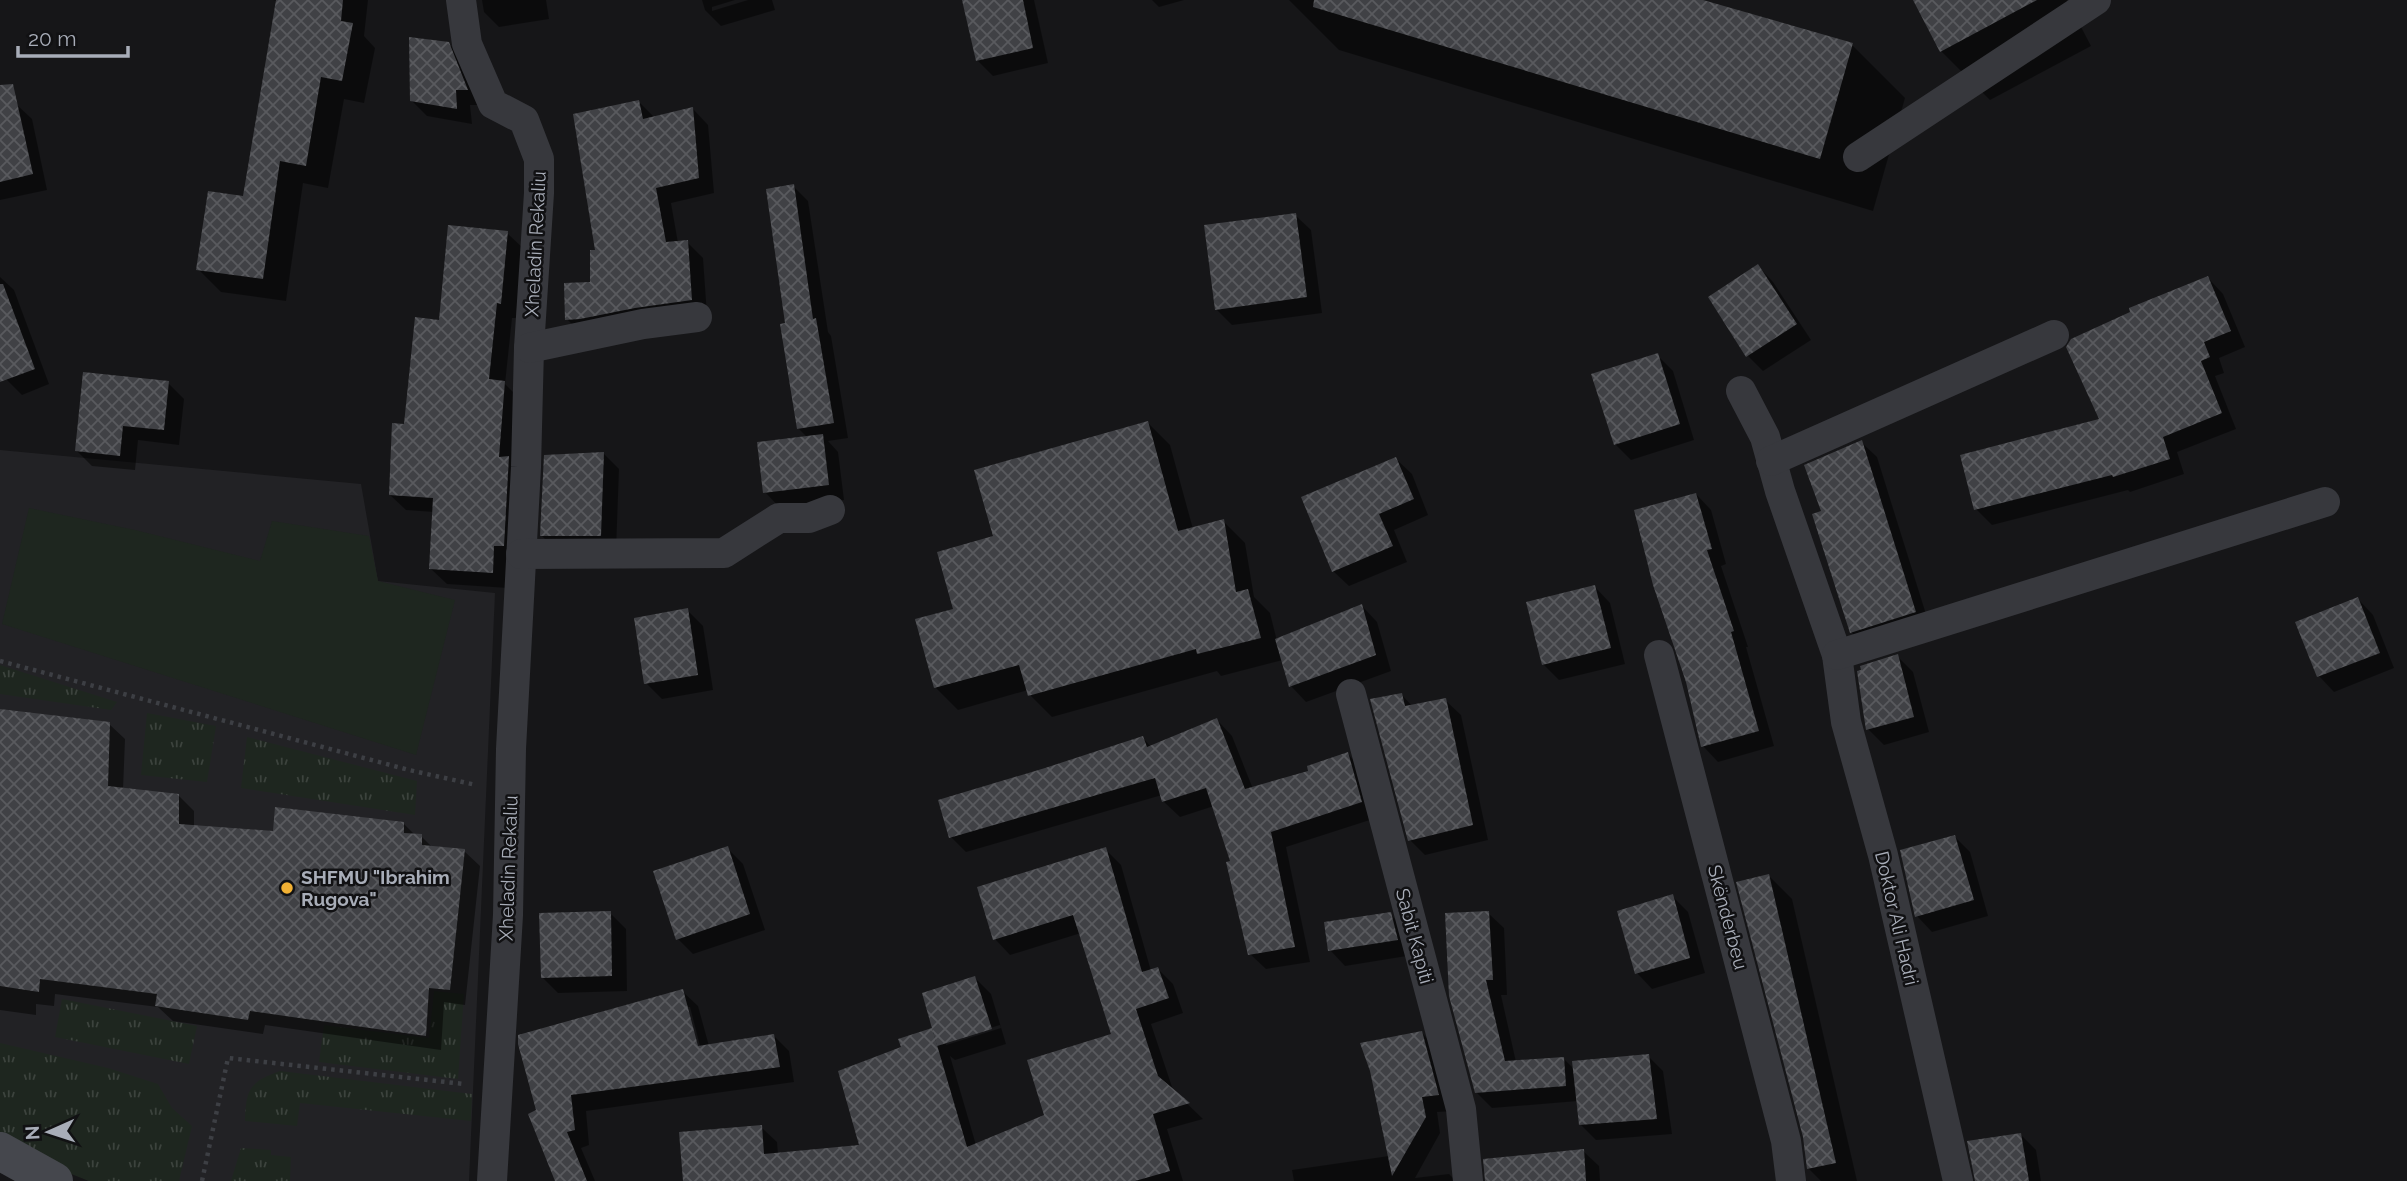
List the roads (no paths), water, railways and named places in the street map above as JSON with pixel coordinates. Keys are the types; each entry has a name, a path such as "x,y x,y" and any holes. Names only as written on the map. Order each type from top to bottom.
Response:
{"main road":[{"path":"0,1151 54,1181"}],"street":[{"name":"Xheladin Rekaliu","path":"461,0 467,44 493,104 524,120 539,159 540,193 529,348 511,749 508,915 492,1181"},
{"path":"1858,157 2096,0"},
{"name":"Xheladin Rekaliu","path":"529,348 643,324 698,317"},
{"path":"1771,461 2054,335"},
{"name":"Doktor Ali Hadri","path":"1741,391 1765,437 1780,491 1837,655 1846,722 1883,855 1958,1181"},
{"path":"1837,655 2325,502"},
{"path":"521,554 724,553 779,518 809,518 830,510"},
{"name":"Skënderbeu","path":"1659,655 1786,1141 1791,1181"},
{"name":"Sabit Kapiti","path":"1351,694 1461,1109 1468,1181"}],"place":[{"name":"SHFMU \"Ibrahim Rugova\"","path":"287,888"}]}
